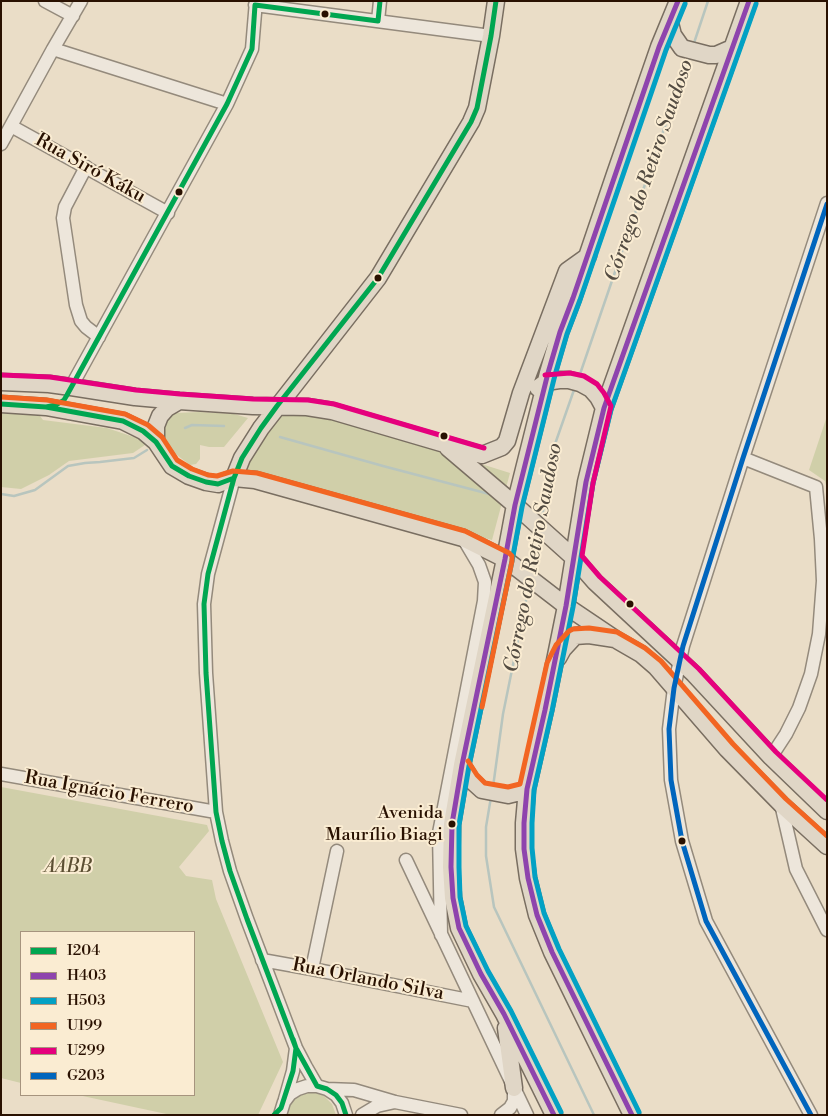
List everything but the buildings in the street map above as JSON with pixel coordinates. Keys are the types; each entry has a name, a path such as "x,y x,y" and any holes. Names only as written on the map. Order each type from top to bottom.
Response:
{"main road":[{"path":"234,478 242,458 261,428 378,278 472,122 477,108 496,1"},
{"path":"554,1115 504,1014 481,974 460,928 453,898 451,867 452,824 462,765 515,505 546,382 560,332 659,48 678,1"},
{"path":"632,1115 552,952 537,915 528,878 524,849 527,789 566,606 586,482 604,408 749,1"},
{"path":"670,23 673,35 682,48 709,55 716,55 732,48"},
{"path":"1,382 71,387 135,397 179,401 254,406 307,406 332,411 482,455 502,447 507,442 532,362 568,271 588,256"},
{"path":"552,311 560,332"},
{"path":"300,378 301,389 305,395 332,411"},
{"path":"519,401 546,382 569,380 591,389 604,408"},
{"path":"46,407 56,405 64,400 71,387"},
{"path":"156,442 156,426 160,416 167,408 179,401"},
{"path":"1,404 46,407 123,421 143,431 156,442 172,466 189,476 218,484 234,478 255,480 463,538 505,559 566,606 614,639 641,654 656,667 727,749 781,804 827,846"},
{"path":"442,444 515,505 574,558 601,588 694,674 771,757 827,811"},
{"path":"554,665 563,649 575,636 589,634 614,639"},
{"path":"474,653 481,675"},
{"path":"462,765 471,780 482,790 508,795 527,789"},
{"path":"504,1014 514,1088"}],"street":[{"path":"45,1 73,16"},
{"path":"1,144 81,1"},
{"path":"378,21 380,1"},
{"path":"71,387 227,104 252,49 256,3 491,36"},
{"path":"53,49 227,104"},
{"name":"Rua Siró Káku","path":"11,126 168,212"},
{"path":"86,168 65,207 63,218 76,304 81,321 99,337"},
{"path":"811,1115 706,921 682,841 671,780 669,729 674,688 683,646 827,203"},
{"path":"743,458 816,487 822,539 823,581 819,634 811,674 799,708 786,734 771,757"},
{"path":"234,478 208,574 204,604 206,672 216,812 230,871 296,1048 306,1067 322,1087 336,1095 342,1103 346,1115"},
{"path":"442,935 439,832 474,653 485,582 479,565 463,538"},
{"path":"484,598 505,559"},
{"name":"Rua Ignácio Ferrero","path":"1,774 216,812"},
{"path":"781,804 796,869 827,930"},
{"path":"312,969 337,851"},
{"path":"406,860 527,1115"},
{"name":"Rua Orlando Silva","path":"262,960 473,1001"},
{"path":"280,1110 294,1071 296,1048"},
{"path":"280,1110 290,1094 307,1086 354,1090 444,1114 461,1115"},
{"path":"501,1115 510,1108 514,1101 514,1088"},
{"path":"362,1115 377,1106 395,1102"}],"green space":[{"path":"1,410 37,412 43,420 107,428 143,440 145,445 133,453 69,461 49,475 21,489 1,487"},
{"path":"176,413 234,414 248,418 224,447 200,445 200,459 196,464 190,465 169,449 162,435 164,421"},
{"path":"282,413 325,415 510,473 492,540 241,473"},
{"path":"827,416 827,490 825,481 809,470"},
{"name":"AABB","path":"1,787 207,825 209,831 179,867 186,876 212,880 216,899 283,1062 258,1115 171,1115 83,1096 195,1096 195,931 20,931 20,1083 1,1078"},
{"path":"303,1092 314,1092 324,1096 332,1104 336,1115 280,1115 292,1096"}],"waterway":[{"name":"Córrego do Retiro Saudoso","path":"693,46 708,1"},
{"name":"Córrego do Retiro Saudoso","path":"579,377 689,56"},
{"name":"Córrego do Retiro Saudoso","path":"541,522 554,447 575,387"},
{"path":"185,428 192,425 224,426"},
{"path":"280,437 493,495"},
{"path":"1,494 14,496 35,490 68,466 134,458 147,450"},
{"name":"Córrego do Retiro Saudoso","path":"532,573 539,534"},
{"name":"Córrego do Retiro Saudoso","path":"493,787 503,714 529,586"},
{"name":"Córrego do Retiro Saudoso","path":"491,797 486,827 486,856 494,907 594,1115"}],"transit line":[{"name":"I204","path":"46,407 56,405 64,400 67,395 227,104 252,49 255,5 378,21 380,1"},
{"name":"I204","path":"346,1115 342,1103 336,1095 327,1089 317,1086 296,1048 247,919 230,871 222,841 216,812 206,673 204,604 208,574 234,478 242,458 277,406 378,278 471,122 477,108 496,1"},
{"name":"H403","path":"554,1115 459,928 453,898 451,867 452,824 462,765 515,505 548,373 560,332 659,47 678,1"},
{"name":"H403","path":"632,1115 552,952 537,915 528,878 524,849 527,789 566,606 586,482 604,408 749,1"},
{"name":"H503","path":"561,1112 466,926 460,897 459,825 469,766 522,507 555,375 567,334 666,50 685,4"},
{"name":"H503","path":"639,1112 559,949 544,913 535,877 532,848 534,790 573,607 593,483 611,410 756,4"},
{"name":"G203","path":"811,1115 706,921 682,841 671,780 669,729 674,688 683,646 827,204"},
{"name":"U299","path":"545,375 570,373 584,376 597,384 611,406 593,483 582,556 600,577 699,669 776,752 827,800"},
{"name":"U299","path":"1,375 50,377 136,390 180,394 253,399 308,400 334,404 484,448"},
{"name":"U199","path":"1,397 47,400 125,414 148,425 162,437 177,460 192,469 208,475 217,476 233,471 257,473 465,531 509,553 512,556 512,561 482,707"},
{"name":"I204","path":"1,404 46,407 123,421 143,431 156,442 172,466 189,476 218,484 234,478"},
{"name":"U199","path":"468,761 485,783 508,787 520,784 547,663 556,645 573,629 589,628 617,632 645,648 661,661 733,744 786,799 827,836"},
{"name":"I204","path":"274,1115 281,1108 293,1071 296,1048 293,1039"}],"place":[{"name":"Avenida Maurílio Biagi","path":"452,824"}]}
